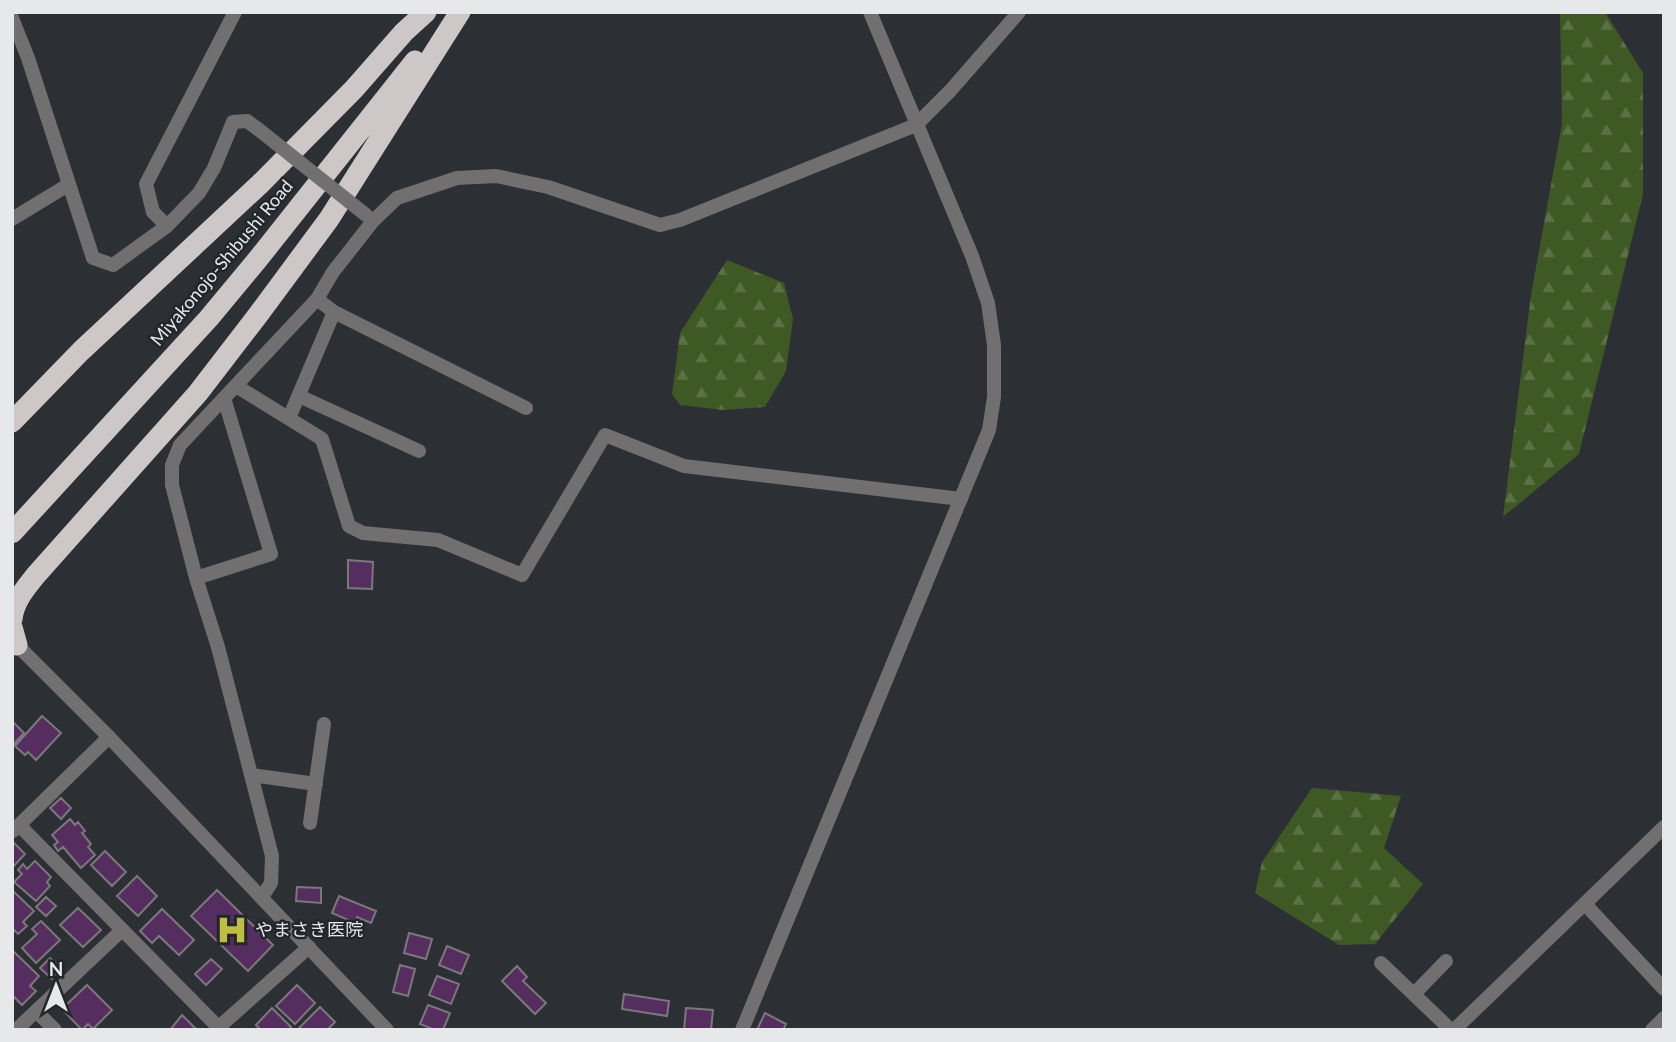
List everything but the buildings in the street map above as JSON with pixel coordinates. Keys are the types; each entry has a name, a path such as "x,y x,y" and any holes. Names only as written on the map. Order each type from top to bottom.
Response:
{"highway":[{"path":"12,422 81,351 260,184 426,12"},
{"name":"Miyakonojo-Shibushi Road","path":"12,533 209,318 453,12"},
{"path":"12,619 19,597 36,575 198,393 258,315 328,219 460,12"},
{"path":"12,583 36,575"}],"street":[{"path":"167,226 153,212 146,184 235,12"},
{"path":"743,1030 989,429 994,397 994,345 988,303 972,256 870,12"},
{"path":"262,897 271,883 272,856 218,647 196,578 172,485 172,465 180,445 317,299 370,218 397,198 457,178 496,176 548,187 660,225 680,220 916,125 950,91 1019,12"},
{"path":"12,18 28,58 93,258 113,265 167,226 199,193 214,168 233,122 247,121 370,218"},
{"path":"12,219 68,185"},
{"path":"317,299 334,312 526,408"},
{"path":"289,418 334,312"},
{"path":"236,386 322,439 349,526 363,533 438,540 522,575 605,435 684,466 961,499"},
{"path":"299,396 419,450"},
{"path":"196,578 271,554 224,398"},
{"path":"13,639 387,1030"},
{"path":"310,823 324,724"},
{"path":"109,737 16,828 220,1029 309,947"},
{"path":"251,775 316,784"},
{"path":"1381,962 1452,1030 1664,827"},
{"path":"1585,904 1664,989"},
{"path":"16,1030 122,930"},
{"path":"1414,994 1446,961"},
{"path":"36,1011 55,1030"},
{"path":"1652,1030 1664,1018"}],"green space":[{"path":"1560,12 1605,12 1643,73 1643,194 1579,454 1503,517 1531,295 1562,124"},
{"path":"727,260 784,283 793,319 786,371 765,407 723,410 680,405 672,394 680,333"},
{"path":"1312,788 1401,796 1384,848 1423,884 1375,944 1339,945 1255,893 1262,862"}],"place":[{"name":"やまさき医院","path":"232,930"}]}
